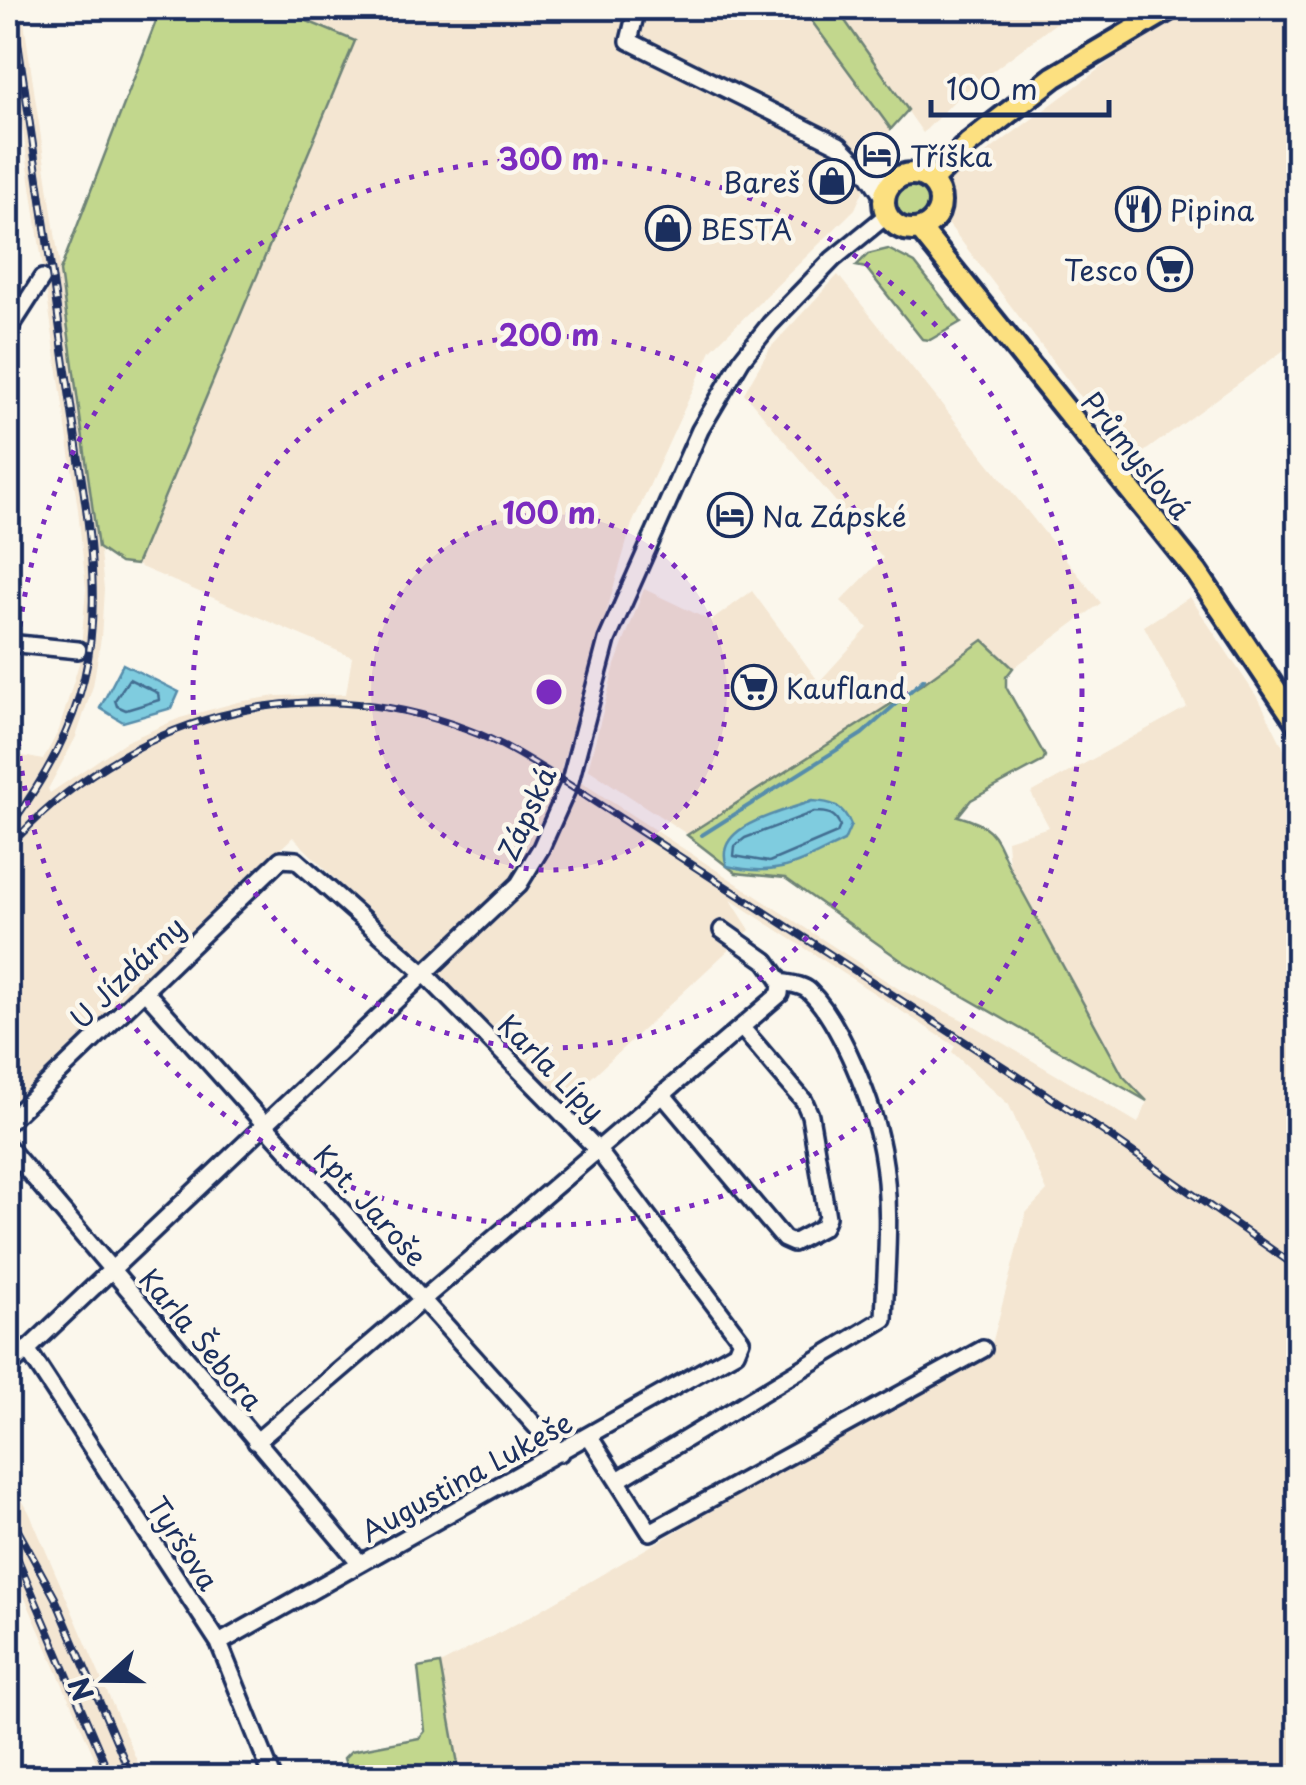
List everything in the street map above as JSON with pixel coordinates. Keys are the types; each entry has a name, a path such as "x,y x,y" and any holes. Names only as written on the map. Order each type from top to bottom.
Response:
{"main road":[{"path":"930,181 968,144 1054,78 1171,8"},
{"path":"912,173 930,181 938,190 940,206 933,220 920,229 901,228 885,207 887,188 896,178 912,173"},
{"name":"Průmyslová","path":"920,229 1196,573 1298,724"}],"street":[{"path":"637,8 629,41 839,145 868,174 885,207"},
{"path":"868,174 896,178"},
{"name":"Zápská","path":"8,1368 505,900 531,868 574,772 596,674 617,615 694,444 748,350 885,207"},
{"path":"8,331 42,278"},
{"path":"8,643 78,650"},
{"name":"Karla Lípy","path":"282,859 296,860 425,974 597,1149 741,1340 736,1352"},
{"name":"U Jízdárny","path":"8,1122 282,859"},
{"path":"722,930 766,961 780,988"},
{"path":"256,1442 742,1028 780,988 807,988 834,1023 857,1074 882,1150 887,1236 884,1319 618,1480"},
{"name":"Kpt. Jaroše","path":"144,990 560,1453"},
{"path":"663,1095 784,1239 793,1243 823,1227 827,1217 810,1116 804,1102 742,1028"},
{"name":"Karla Šebora","path":"8,1147 360,1563"},
{"path":"589,1436 650,1532 984,1348"},
{"name":"Tyršova","path":"28,1349 220,1643 273,1778"},
{"name":"Augustina Lukeše","path":"220,1643 736,1352"}],"shaded area":[{"path":"8,8 22,8 104,589 93,686 76,737 48,789 50,793 125,742 180,718 276,696 346,694 352,657 136,565 355,41 277,8 802,8 891,129 855,209 711,350 632,524 561,769 899,989 967,1022 1138,1123 1147,1101 1123,1076 1009,867 1007,840 1049,827 1031,793 1187,707 1144,626 1190,597 1261,703 1298,777 1298,1777 349,1777 458,1764 440,1664 527,1618 991,1348 1026,1213 1047,1191 1009,1105 952,1052 955,1046 731,900 750,930 565,1102 426,960 372,916 293,837 8,1107 8,753 43,760 59,730 80,660 86,589"},
{"path":"836,8 1076,8 958,97 923,133"},
{"path":"1200,8 1275,8 1298,43 1298,340 1130,462 946,221 951,179 1126,49"},
{"path":"838,275 1101,603 1012,669 982,640 925,682 687,834 588,769 615,665 644,589 711,621 752,591 819,682 868,628 841,601 883,558 744,393 770,348"},
{"path":"8,1476 29,1512 144,1777 103,1777 8,1559"}],"green space":[{"path":"161,8 276,8 355,41 136,565 120,563 98,548 60,271"},
{"path":"802,8 836,8 908,110 891,129"},
{"path":"911,182 926,188 932,203 926,218 911,224 896,218 890,203 896,188"},
{"path":"888,249 915,263 961,322 930,340 922,339 866,268 856,266 868,254"},
{"path":"983,640 1013,668 1006,677 1006,687 1045,756 1043,761 971,800 958,816 986,828 996,839 1123,1076 1147,1101 902,961 785,878 736,873 687,835 925,682"},
{"path":"440,1664 458,1764 349,1775 344,1758 351,1751 419,1738 425,1731 418,1668"}],"water":[{"path":"123,664 179,692 172,708 123,722 100,708"},
{"path":"812,801 831,804 844,813 851,825 844,841 775,869 727,866 725,852 739,830"}],"waterway":[{"path":"702,835 862,734 924,679"}],"railway":[{"path":"8,829 57,751 73,715 91,640 93,600 86,508 13,8"},
{"path":"8,848 55,803 106,766 161,736 219,716 280,704 342,703 405,711 468,730 569,785 1104,1132 1298,1268"},
{"path":"8,1512 55,1598 132,1778"},
{"path":"8,1536 111,1778"}],"place":[{"name":"Tříška","path":"877,155"},
{"name":"Bareš","path":"832,181"},
{"name":"Pipina","path":"1138,209"},
{"name":"BESTA","path":"668,228"},
{"name":"Tesco","path":"1170,269"},
{"name":"Na Zápské","path":"730,515"},
{"name":"Kaufland","path":"754,687"}]}
